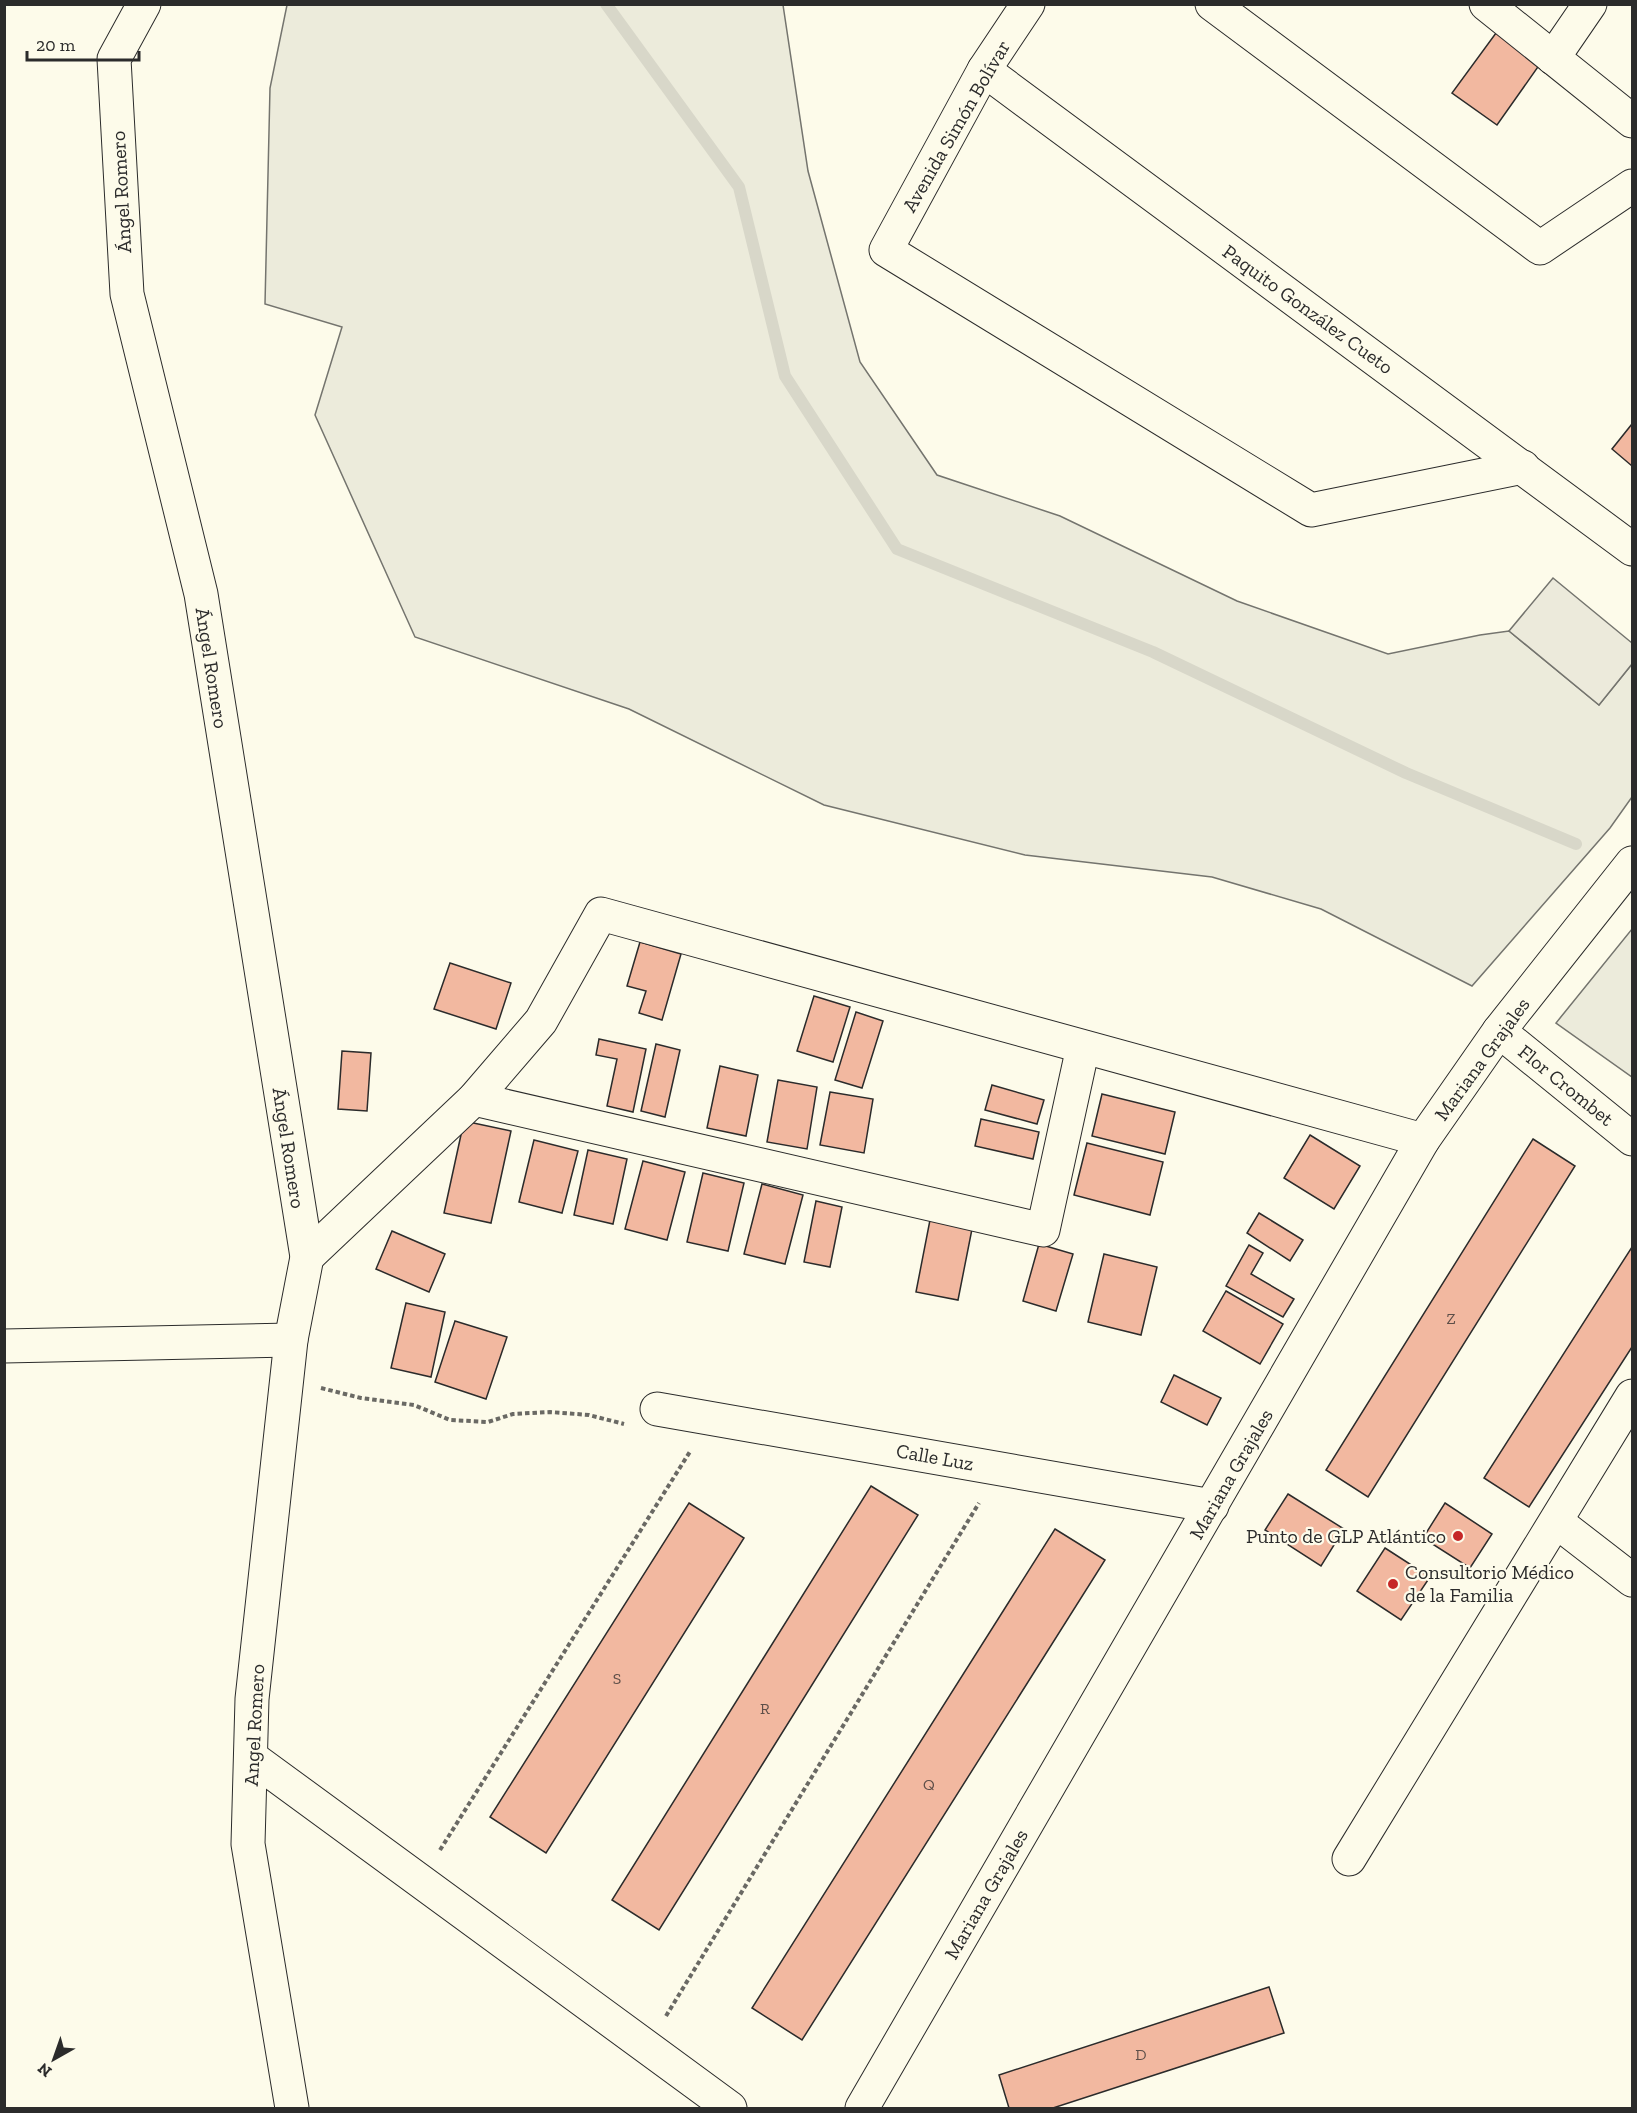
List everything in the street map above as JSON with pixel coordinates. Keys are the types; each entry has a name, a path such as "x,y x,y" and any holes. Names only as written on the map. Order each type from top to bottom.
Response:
{"street":[{"name":"Ángel Romero","path":"144,4 114,59 127,294 201,594 307,1257 291,1341"},
{"name":"Avenida Simón Bolívar","path":"1028,4 984,70 886,250 1311,510 1522,467"},
{"path":"1212,4 1540,248 1632,186"},
{"path":"1486,4 1632,122"},
{"path":"1553,58 1590,4"},
{"name":"Paquito González Cueto","path":"984,70 1632,549"},
{"name":"Mariana Grajales","path":"862,2109 1423,1140 1499,1031 1632,863"},
{"path":"307,1257 474,1099 541,1021 601,914 1423,1140"},
{"name":"Flor Crombet","path":"1499,1031 1632,1139"},
{"path":"474,1099 1043,1230 1083,1047"},
{"path":"4,1346 291,1341"},
{"name":"Angel Romero","path":"291,1341 252,1699 248,1844 292,2109"},
{"path":"1349,1859 1632,1396"},
{"name":"Calle Luz","path":"657,1409 1212,1506"},
{"path":"1557,1522 1632,1580"},
{"path":"251,1757 730,2109"}],"path":[{"path":"286,1384 324,1388 361,1398 414,1405 450,1420 488,1422 513,1414 550,1412 588,1415 642,1428 657,1409"},
{"path":"421,1881 711,1418"},
{"path":"646,2047 1000,1469"}],"shaded area":[{"path":"287,5 783,5 808,171 860,362 937,475 1060,516 1237,601 1388,654 1509,631 1599,705 1632,664 1632,797 1610,828 1472,986 1321,909 1212,877 1025,855 824,805 629,709 415,637 315,415 342,327 265,304 270,88"},
{"path":"1553,578 1632,643 1632,664 1599,705 1509,631"},
{"path":"1632,929 1632,1077 1556,1023"}],"building":[{"path":"1496,33 1540,64 1497,125 1452,93"},
{"path":"1632,424 1632,466 1612,449"},
{"path":"640,942 681,954 662,1020 639,1013 646,991 627,986"},
{"path":"450,963 511,983 496,1029 434,1009"},
{"path":"814,996 850,1007 833,1062 797,1051"},
{"path":"856,1012 883,1021 862,1088 835,1080"},
{"path":"599,1039 646,1049 633,1112 607,1106 617,1059 596,1055"},
{"path":"656,1044 680,1050 665,1117 641,1111"},
{"path":"342,1051 371,1053 367,1111 338,1109"},
{"path":"720,1066 758,1075 746,1136 707,1128"},
{"path":"778,1080 817,1087 807,1149 767,1142"},
{"path":"992,1085 1044,1100 1037,1124 985,1110"},
{"path":"830,1092 873,1099 864,1153 820,1145"},
{"path":"1102,1094 1175,1112 1165,1154 1092,1136"},
{"path":"981,1119 1039,1132 1033,1159 975,1146"},
{"path":"464,1121 511,1131 491,1223 444,1213"},
{"path":"1310,1135 1360,1166 1334,1209 1284,1178"},
{"path":"1533,1139 1575,1166 1368,1497 1326,1470"},
{"path":"534,1140 578,1151 562,1213 519,1202"},
{"path":"1087,1143 1163,1162 1150,1215 1074,1195"},
{"path":"588,1150 627,1159 613,1224 574,1215"},
{"path":"643,1161 685,1172 667,1240 625,1229"},
{"path":"703,1173 744,1183 728,1251 687,1242"},
{"path":"762,1184 803,1195 785,1264 744,1254"},
{"path":"816,1201 842,1207 830,1267 804,1262"},
{"path":"1259,1213 1303,1240 1290,1261 1247,1233"},
{"path":"930,1220 972,1229 958,1300 916,1292"},
{"path":"392,1231 445,1254 429,1292 376,1269"},
{"path":"1039,1244 1073,1254 1056,1311 1023,1301"},
{"path":"1249,1245 1263,1253 1251,1274 1294,1299 1283,1317 1226,1286"},
{"path":"1632,1247 1632,1347 1529,1507 1484,1478"},
{"path":"1104,1254 1157,1267 1141,1335 1088,1322"},
{"path":"1226,1291 1283,1324 1260,1364 1203,1331"},
{"path":"406,1303 445,1312 431,1377 391,1368"},
{"path":"455,1321 507,1337 486,1399 435,1382"},
{"path":"1174,1375 1221,1398 1207,1425 1161,1402"},
{"path":"871,1486 918,1515 659,1930 612,1900"},
{"path":"1288,1494 1344,1529 1321,1566 1265,1530"},
{"path":"689,1503 744,1538 546,1853 490,1817"},
{"name":"Punto de GLP Atlántico","path":"1445,1503 1492,1534 1470,1568 1423,1538"},
{"path":"1055,1529 1105,1560 802,2040 752,2008"},
{"name":"Consultorio Médico de la Familia","path":"1385,1548 1430,1577 1401,1620 1357,1591"},
{"path":"1269,1987 1284,2033 1053,2108 1009,2108 999,2075"}],"waterway":[{"path":"606,4 739,187 785,376 897,549 1153,652 1406,773 1576,844"}],"place":[{"name":"Punto de GLP Atlántico","path":"1458,1536"},
{"name":"Consultorio Médico de la Familia","path":"1393,1584"}]}
